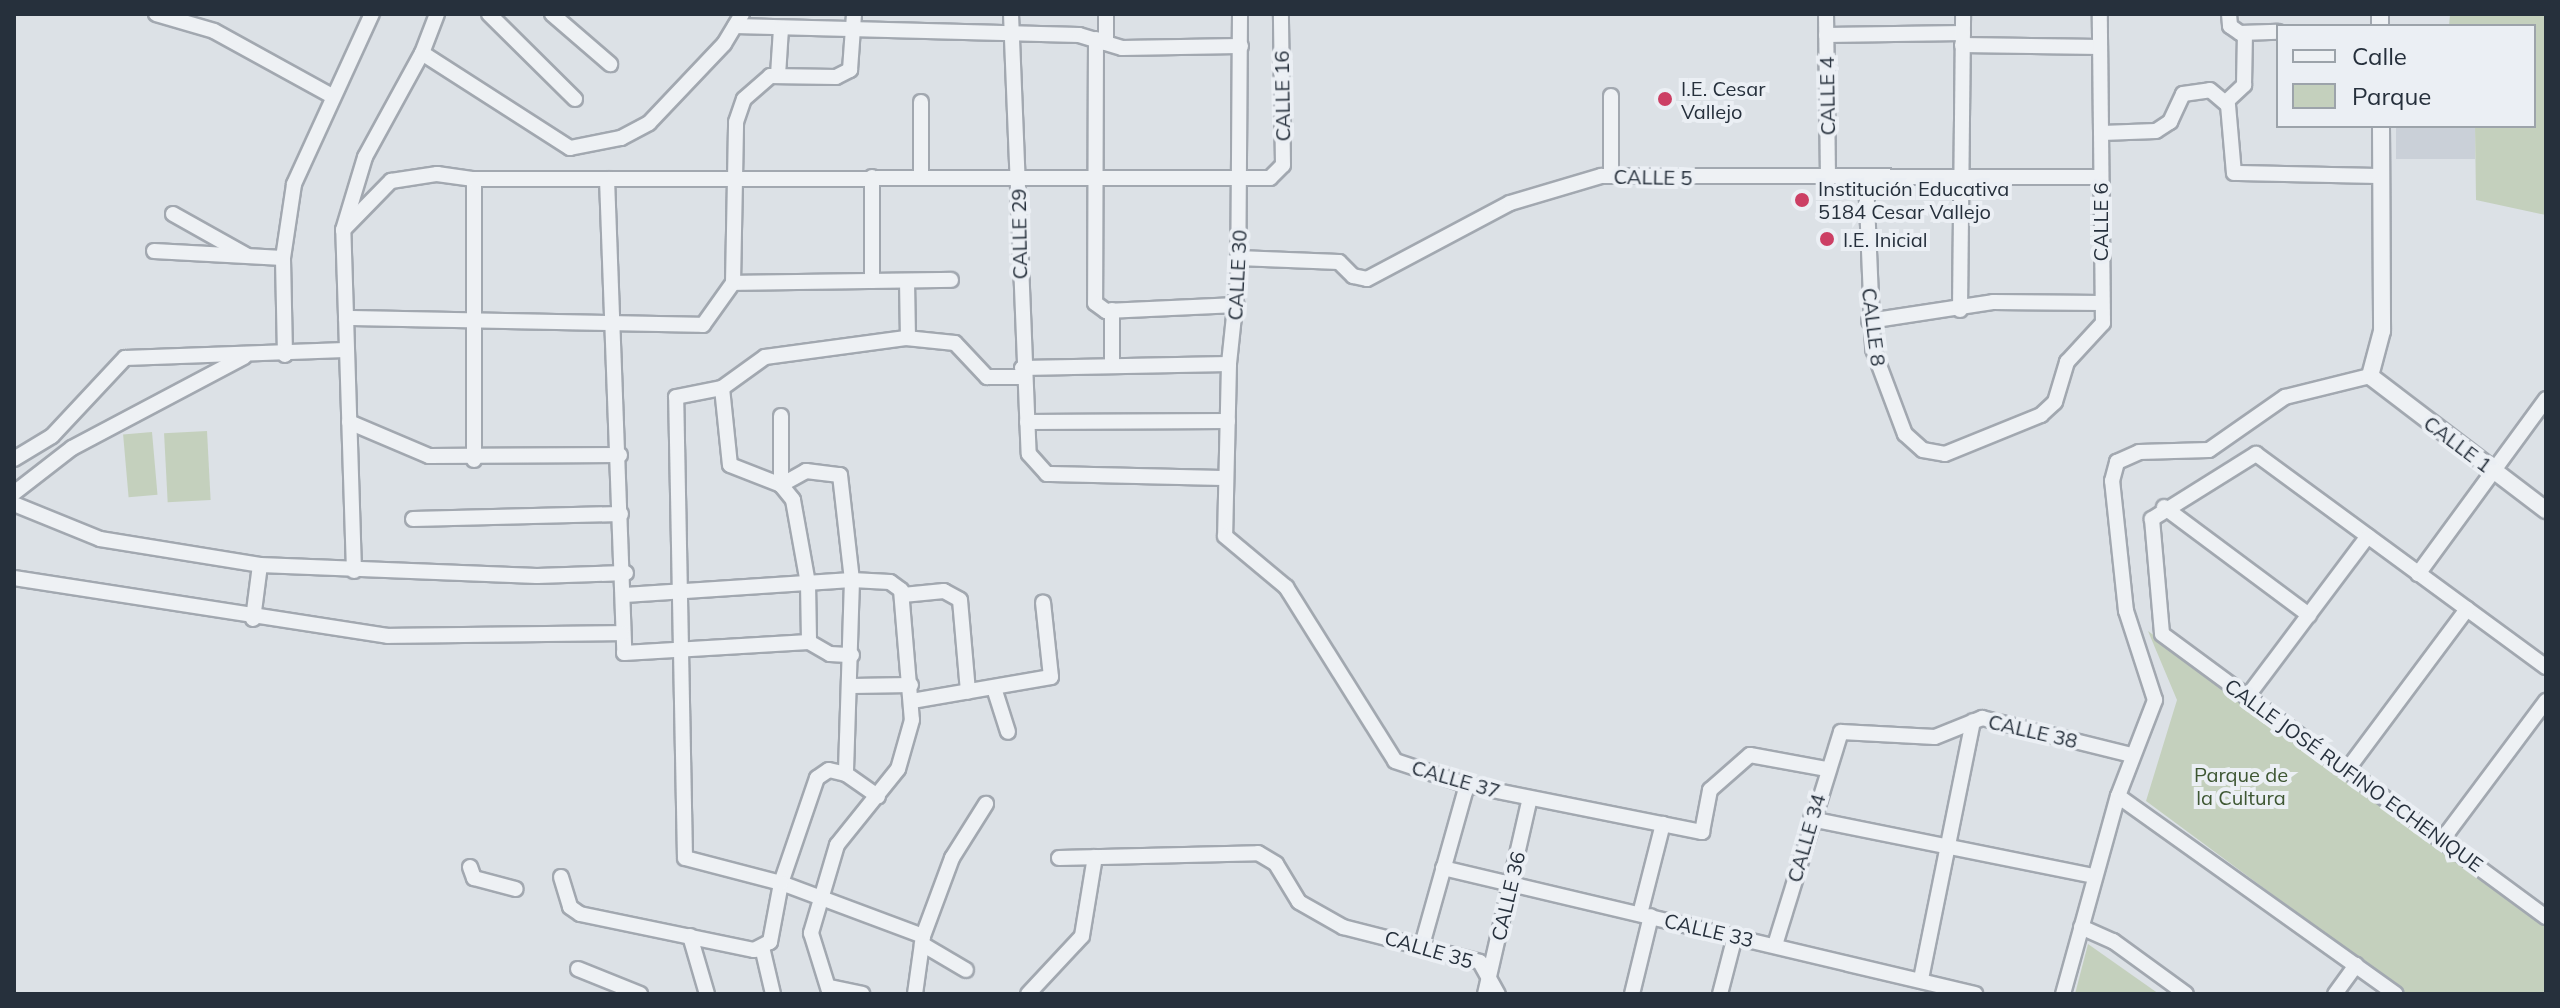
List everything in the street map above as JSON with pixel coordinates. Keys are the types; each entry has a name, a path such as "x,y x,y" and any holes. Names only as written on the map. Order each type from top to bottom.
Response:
{"street":[{"path":"156,14 214,31 332,96"},
{"path":"285,355 283,258 294,184 372,14"},
{"path":"489,14 575,99"},
{"path":"552,14 610,64"},
{"path":"346,318 703,325 733,283 736,122 744,99 778,75 843,74 853,59 854,14"},
{"name":"CALLE 29","path":"1011,14 1023,372 1029,454 1047,474 1226,478"},
{"path":"1106,14 1101,41 1095,178 1095,303 1112,310 1237,305"},
{"name":"CALLE 30","path":"1225,536 1229,364 1237,305 1241,179 1240,14"},
{"name":"CALLE 16","path":"1241,179 1276,175 1283,165 1281,14"},
{"name":"CALLE 4","path":"1826,14 1828,178"},
{"path":"1960,310 1958,178 1963,14"},
{"name":"CALLE 6","path":"1934,454 1974,447 2049,409 2067,362 2101,331 2100,14"},
{"path":"2229,14 2233,30 2245,33 2276,32"},
{"path":"354,571 343,230 348,198 370,145 422,53 434,16"},
{"path":"422,53 555,143 588,148 649,123 738,20 781,28 854,32 1010,34 1101,41 1132,49 1241,46"},
{"path":"778,75 781,28"},
{"path":"2226,102 2244,85 2245,33"},
{"path":"1826,35 2100,47"},
{"path":"2102,133 2156,131 2170,122 2189,90 2218,93 2226,102 2230,168 2239,176 2382,176"},
{"path":"1611,96 1611,176"},
{"path":"921,102 921,176"},
{"path":"2063,994 2118,796 2155,700 2126,611 2112,481 2117,462 2139,452 2209,450 2285,397 2370,376 2382,331 2381,128"},
{"path":"343,230 391,181 437,174 474,179 733,180 921,176 1241,179"},
{"name":"CALLE 5","path":"1238,258 1339,262 1353,276 1367,279 1510,203 1572,181 1611,176 1866,179 2100,177"},
{"path":"872,177 872,281"},
{"path":"474,179 474,460"},
{"path":"607,179 626,573 622,633 624,653 679,647 809,642 830,654 852,655"},
{"name":"CALLE 8","path":"1866,179 1869,321 1897,419 1915,445 1934,454"},
{"path":"173,214 249,256"},
{"path":"154,251 283,258"},
{"path":"733,283 951,280"},
{"path":"907,281 908,338"},
{"path":"1869,321 1960,310 1993,302 2101,303"},
{"path":"1112,310 1112,366"},
{"path":"966,970 922,940 823,899 781,883 685,858 676,397 722,388 765,357 908,338 955,343 987,377 1112,366 1229,364"},
{"path":"14,459 52,436 125,358 245,357 345,350"},
{"path":"14,493 72,448 245,357"},
{"name":"CALLE 1","path":"2370,376 2546,510"},
{"path":"722,388 730,465 781,485 793,500 808,583 809,642"},
{"path":"2418,574 2546,399"},
{"path":"781,416 781,485"},
{"path":"1027,422 1228,421"},
{"path":"349,422 429,456 474,460 620,455"},
{"path":"2309,615 2164,507 2256,454 2546,667"},
{"path":"781,485 806,471 840,475 852,580 852,686 846,774"},
{"path":"14,504 100,539 260,565 354,571 626,573"},
{"name":"CALLE JOSÉ RUFINO ECHENIQUE","path":"2164,507 2151,531 2162,634 2544,912"},
{"path":"413,519 621,514"},
{"name":"CALLE 37","path":"1225,536 1286,587 1395,761 1467,785 1702,832 1710,790 1750,755 1826,769"},
{"path":"2247,697 2368,536"},
{"path":"253,619 260,565"},
{"path":"14,578 253,619 388,636 622,633"},
{"path":"625,595 682,594 852,580 890,582 903,595 912,693 906,750 878,796 837,845 811,933 830,990 862,994"},
{"path":"903,595 944,591 960,600 968,692"},
{"path":"852,686 912,693 968,692 1051,677 1043,602"},
{"path":"2347,770 2467,609"},
{"path":"994,688 1008,732"},
{"path":"2442,840 2546,701"},
{"path":"1921,979 1973,721"},
{"name":"CALLE 38","path":"1841,732 1935,737 1973,721 2132,755"},
{"name":"CALLE 34","path":"1775,945 1826,769 1841,732"},
{"path":"561,877 570,907 580,914 762,947 770,942 781,883 817,778 829,770 846,774 878,796"},
{"path":"1422,945 1467,785"},
{"path":"2118,796 2396,994"},
{"name":"CALLE 36","path":"1485,994 1530,798"},
{"path":"915,994 922,940 952,858 986,804"},
{"path":"1811,819 2094,876"},
{"path":"1632,994 1663,824"},
{"name":"CALLE 35","path":"1059,858 1258,853 1276,864 1286,890 1299,902 1343,927 1480,962 1498,994"},
{"path":"1028,994 1082,936 1095,857"},
{"path":"470,867 474,878 516,889"},
{"name":"CALLE 33","path":"1443,868 1975,994"},
{"path":"2081,927 2113,941 2186,994"},
{"path":"690,936 707,994"},
{"path":"1720,994 1735,936"},
{"path":"762,947 773,994"},
{"path":"2335,994 2356,965"},
{"path":"578,969 640,994"}],"shaded area":[{"path":"2396,128 2475,128 2475,159 2396,159"}],"green space":[{"path":"2450,14 2546,14 2546,215 2476,200 2475,128 2536,128 2536,24 2449,24"},
{"path":"207,431 211,500 168,502 164,433"},
{"path":"152,432 157,495 129,497 123,435"},
{"name":"Parque de la Cultura","path":"2148,631 2546,926 2546,994 2407,994 2146,801 2177,700"},
{"path":"2088,944 2159,994 2075,994"}],"place":[{"name":"I.E. Cesar Vallejo","path":"1665,99"},
{"name":"Institución Educativa 5184 Cesar Vallejo","path":"1802,200"},
{"name":"I.E. Inicial","path":"1827,239"}]}
